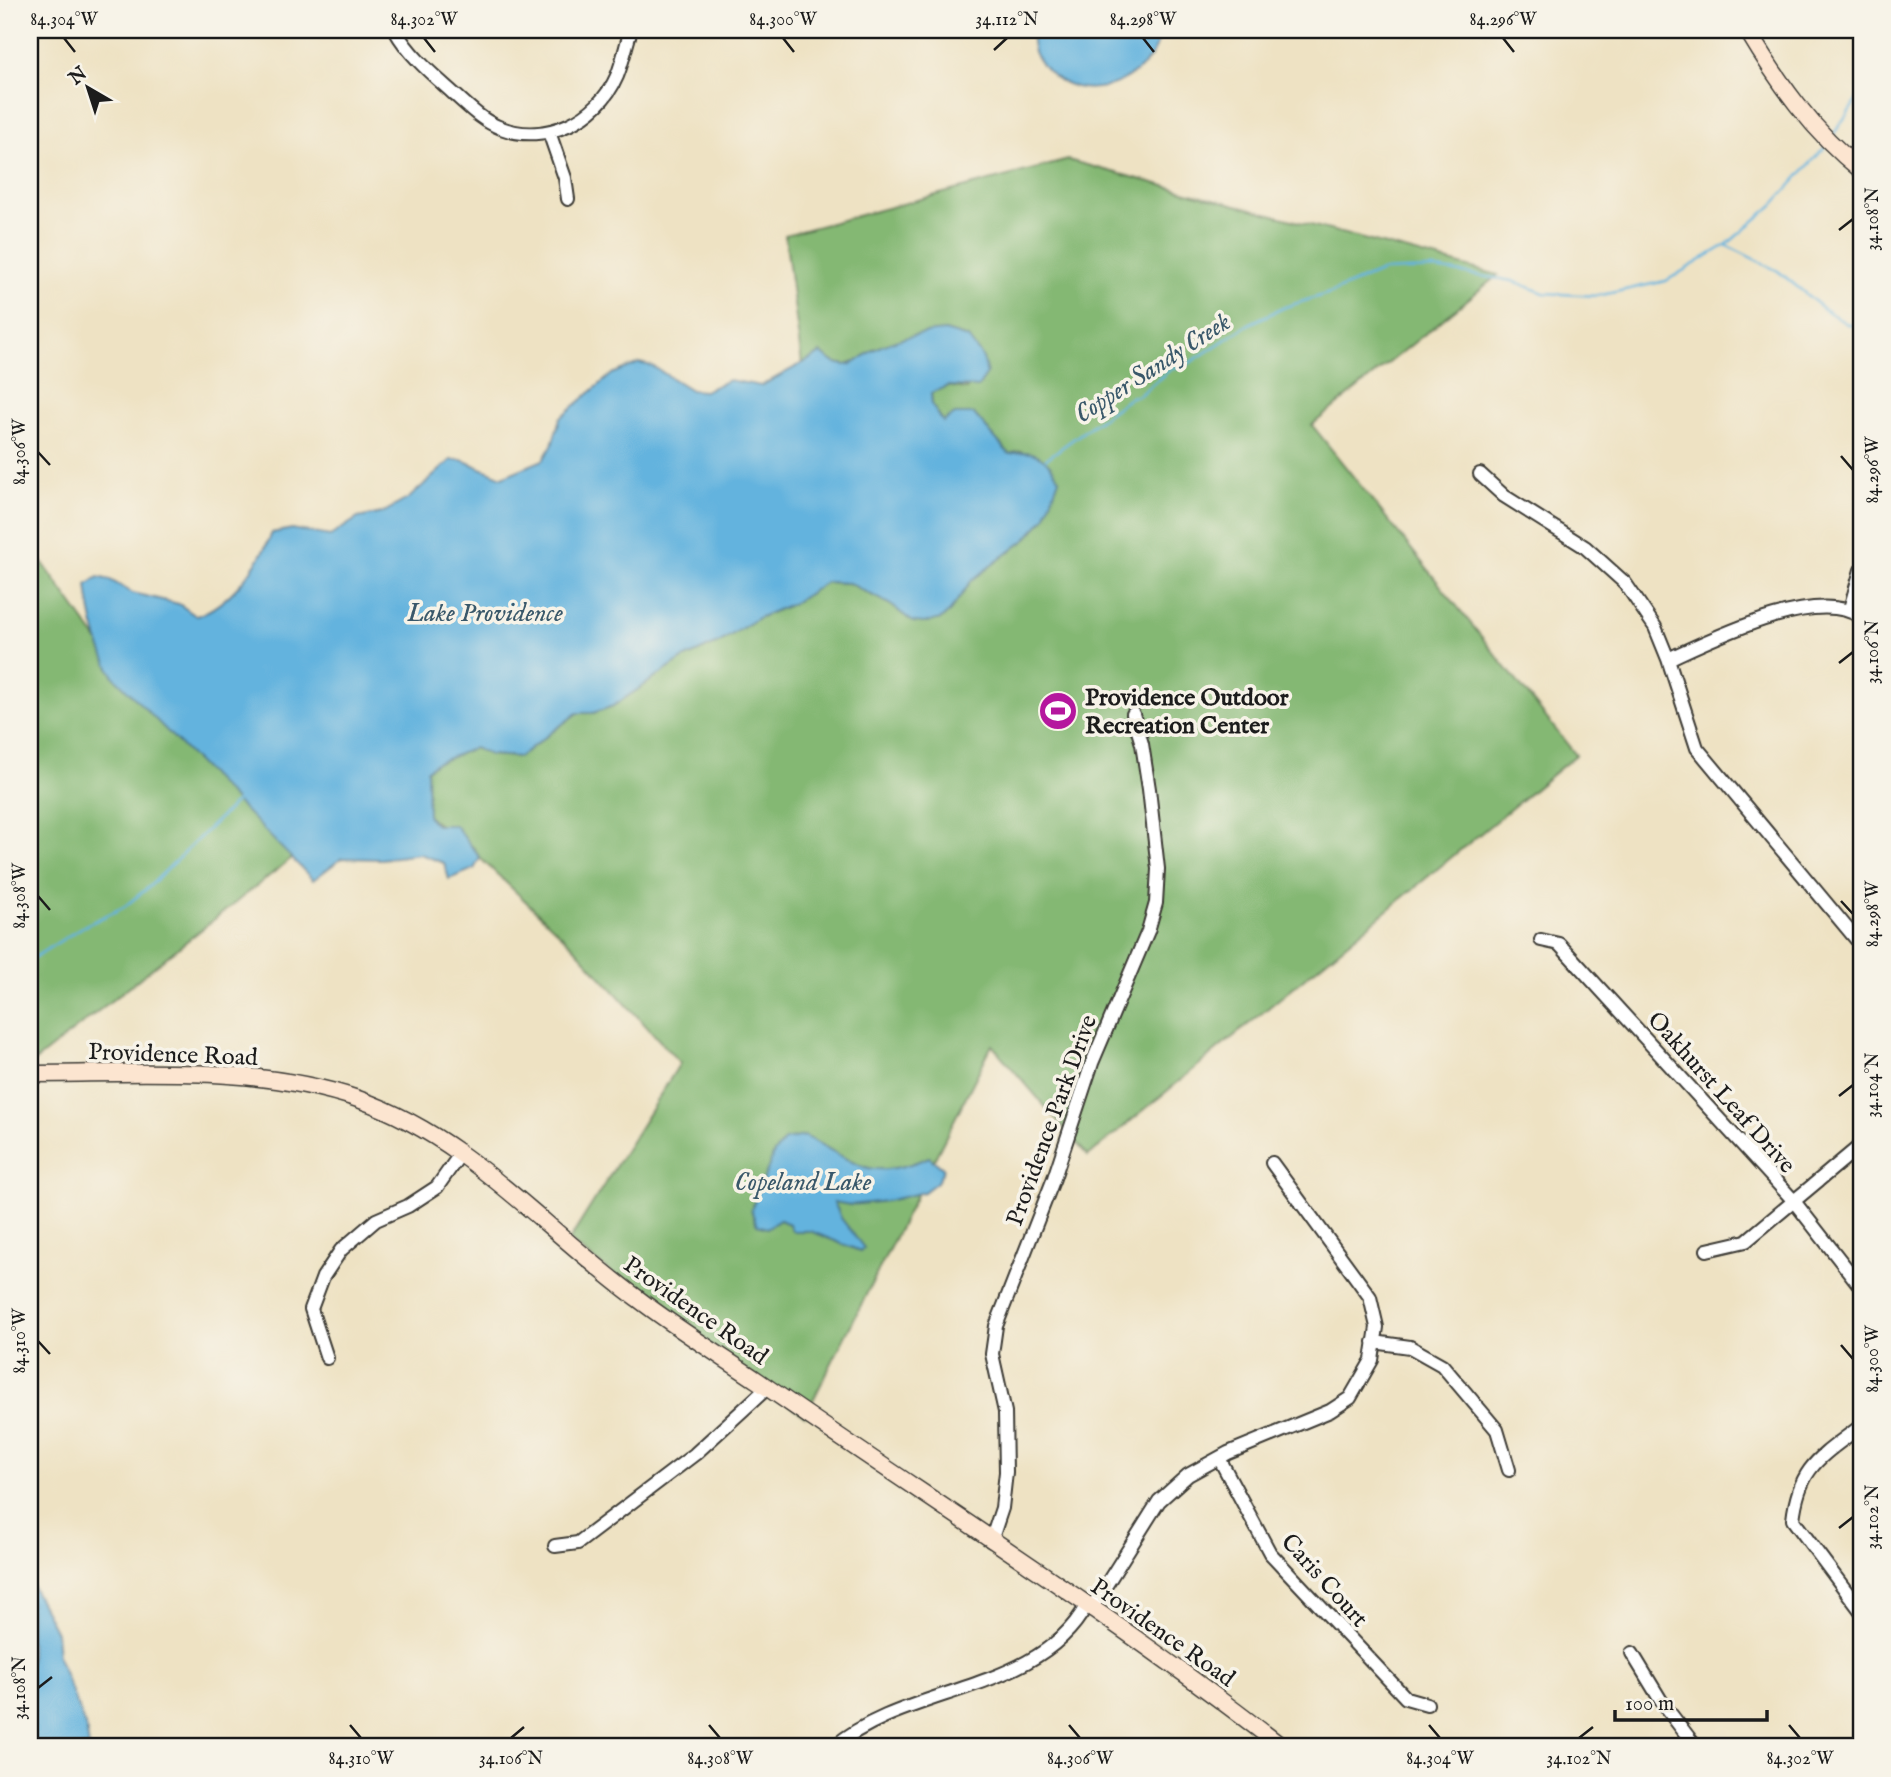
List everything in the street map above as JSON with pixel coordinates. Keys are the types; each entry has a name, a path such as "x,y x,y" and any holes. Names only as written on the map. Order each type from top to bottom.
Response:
{"street":[{"path":"395,30 423,66 485,121 513,132 549,132 578,120 606,94 616,77 631,30"},
{"path":"1747,30 1774,74 1813,123 1861,170"},
{"path":"549,132 565,178 568,199"},
{"path":"1480,474 1504,496 1585,547 1625,583 1655,628 1697,748 1861,945"},
{"path":"1668,659 1761,619 1807,608 1856,613 1861,570"},
{"name":"Providence Park Drive","path":"990,1541 1002,1508 1006,1472 1005,1412 992,1354 996,1326 1054,1178 1092,1063 1148,931 1156,903 1158,869 1149,789 1142,744 1133,714"},
{"name":"Oakhurst Leaf Drive","path":"1541,940 1559,944 1793,1200 1861,1287"},
{"name":"Providence Road","path":"30,1074 190,1074 291,1083 358,1099 391,1113 461,1153 636,1298 1172,1664 1282,1747"},
{"path":"1707,1250 1746,1241 1861,1145"},
{"path":"327,1358 311,1309 323,1277 341,1250 376,1220 408,1206 437,1187 461,1153"},
{"path":"834,1747 888,1715 1028,1661 1067,1634 1159,1501 1188,1475 1219,1458 1330,1411 1350,1398 1372,1360 1377,1327 1370,1297 1362,1282 1272,1163"},
{"path":"1374,1342 1410,1347 1441,1366 1497,1430 1509,1470"},
{"path":"555,1546 578,1543 695,1454 767,1388"},
{"path":"1861,1426 1812,1465 1796,1493 1793,1520 1861,1611"},
{"name":"Caris Court","path":"1219,1458 1270,1553 1406,1698 1427,1704"},
{"path":"1632,1653 1663,1704 1696,1747"}],"green space":[{"path":"1068,160 1498,275 1312,425 1576,755 1088,1156 992,1045 805,1416 569,1241 680,1063 572,945 480,858 473,847 428,817 427,770 436,763 474,748 490,755 519,757 577,713 593,713 613,706 683,659 720,642 758,618 794,603 826,582 849,583 891,605 913,622 950,611 972,580 1025,540 1045,518 1021,451 1009,454 974,414 943,422 932,405 931,393 948,386 967,389 968,338 945,331 874,349 860,360 847,365 835,363 821,353 802,365 785,235"},
{"path":"30,545 119,670 215,779 302,850 30,1065"}],"water":[{"path":"1031,30 1163,30 1151,56 1136,72 1122,81 1091,89 1075,87 1047,71 1034,53"},
{"name":"Lake Providence","path":"945,331 968,338 983,358 987,374 978,387 948,386 931,393 932,405 943,422 955,414 974,414 1009,454 1032,453 1050,465 1059,479 1045,518 1025,540 972,580 941,619 924,623 913,622 891,605 849,583 826,582 794,603 758,618 720,642 683,659 613,706 593,713 577,713 519,757 490,755 474,748 436,763 427,770 428,817 436,825 455,825 480,858 474,869 449,879 444,863 420,854 381,859 342,858 313,880 114,677 104,656 90,609 87,585 98,577 110,580 133,593 179,604 196,616 208,611 232,593 259,558 272,533 292,529 330,536 358,518 382,513 409,498 451,460 462,460 502,477 543,460 552,445 560,418 612,374 639,363 652,366 691,390 704,391 729,380 761,386 821,353 835,363 846,365 891,342 918,334"},
{"name":"Copeland Lake","path":"804,1136 863,1166 890,1169 929,1157 944,1169 937,1182 924,1192 887,1201 850,1205 834,1202 841,1218 864,1248 860,1251 810,1231 792,1231 789,1224 780,1220 767,1228 757,1225 751,1210 774,1153 785,1140"},
{"path":"30,1582 56,1632 58,1657 86,1727 89,1747 30,1747"}],"waterway":[{"name":"Copper Sandy Creek","path":"1833,135 1861,94"},
{"name":"Copper Sandy Creek","path":"1046,459 1131,397 1138,396 1172,368 1188,364 1249,324 1285,307 1333,292 1382,271 1436,269 1513,281 1544,293 1597,296 1666,281 1726,245 1773,205 1825,147"},
{"path":"1726,245 1778,271 1824,309 1847,324 1861,328"},
{"name":"Copper Sandy Creek","path":"30,960 84,926 124,907 150,886 238,800"}],"place":[{"name":"Providence Outdoor Recreation Center","path":"1058,711"}]}
